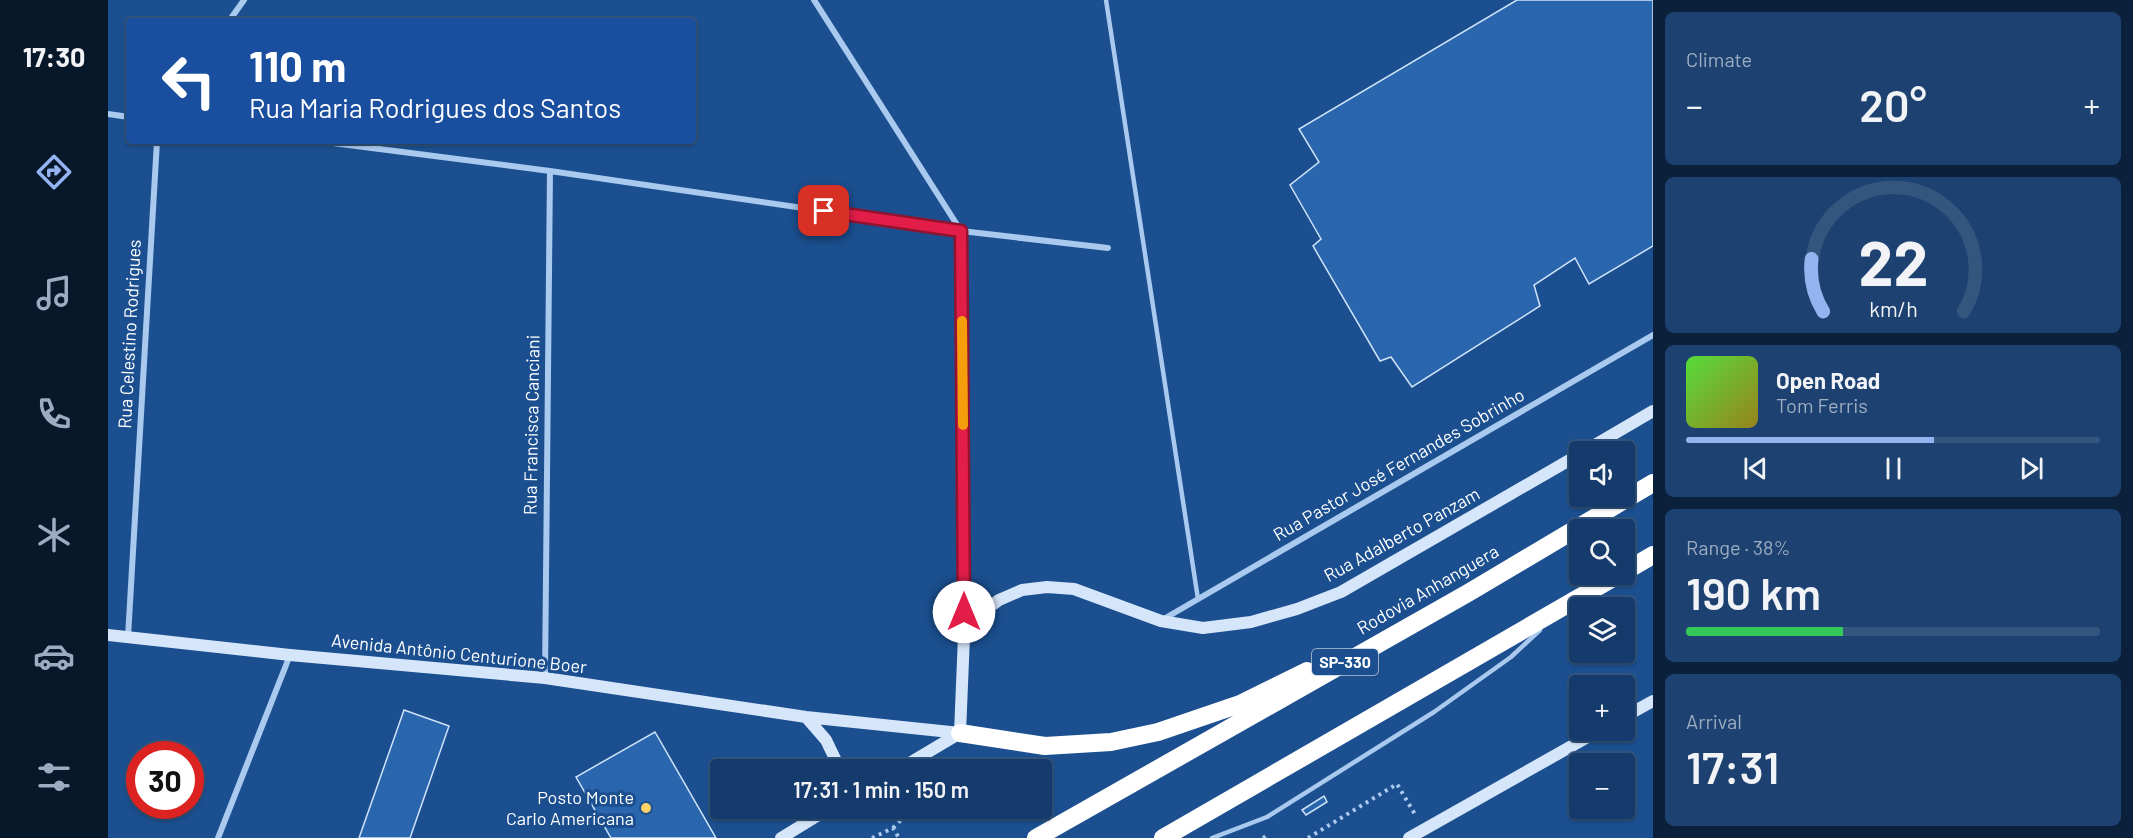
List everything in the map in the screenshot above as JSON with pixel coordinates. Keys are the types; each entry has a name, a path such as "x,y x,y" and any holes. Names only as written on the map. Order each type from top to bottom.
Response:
{"highway":[{"name":"Rodovia Anhanguera","path":"1036,838 1468,593 1653,483"},
{"path":"1635,566 1653,555"},
{"path":"1162,838 1601,585"},
{"path":"960,733 1045,746 1112,742 1158,732 1240,704 1468,593"}],"street":[{"path":"231,18 244,0"},
{"path":"814,0 961,231 964,636 960,733 916,759"},
{"path":"108,114 126,117"},
{"name":"Rua Celestino Rodrigues","path":"128,637 157,144"},
{"path":"339,144 550,171 961,231 1108,248"},
{"name":"Rua Francisca Canciani","path":"545,678 550,171"},
{"name":"Rua Pastor José Fernandes Sobrinho","path":"1161,621 1653,335"},
{"name":"Rua Adalberto Panzam","path":"1602,441 1653,411"},
{"name":"Rua Adalberto Panzam","path":"964,636 978,615 999,600 1022,590 1047,587 1074,589 1161,621 1203,628 1251,622 1297,609 1362,580 1569,460"},
{"name":"Avenida Antônio Centurione Boer","path":"108,635 290,655 545,678 806,717 960,733"},
{"path":"218,838 290,655"},
{"path":"1635,711 1653,700"},
{"path":"806,717 826,740 835,759"},
{"path":"1409,838 1581,741"},
{"path":"781,838 812,819"}],"lane":[{"path":"1106,0 1198,599"},
{"path":"1212,838 1267,817 1434,712 1511,657 1564,607"}],"path":[{"path":"1308,838 1397,784 1424,830"},
{"path":"872,838 892,828 901,819"},
{"path":"892,828 898,838"},
{"path":"1263,838 1269,834"}],"building":[{"path":"1517,0 1653,0 1653,246 1589,284 1575,258 1534,285 1540,306 1412,387 1391,357 1380,361 1313,246 1321,239 1290,185 1319,162 1299,129"},
{"path":"404,710 449,726 410,838 359,838"},
{"name":"Posto Monte Carlo Americana","path":"655,732 716,838 611,838 576,777"},
{"path":"1324,796 1327,802 1306,815 1302,810"}],"slow traffic":[{"path":"962,321 963,425"}],"place":[{"name":"Posto Monte Carlo Americana","path":"646,808"}],"route":[{"path":"824,211 961,231 964,612"}]}
